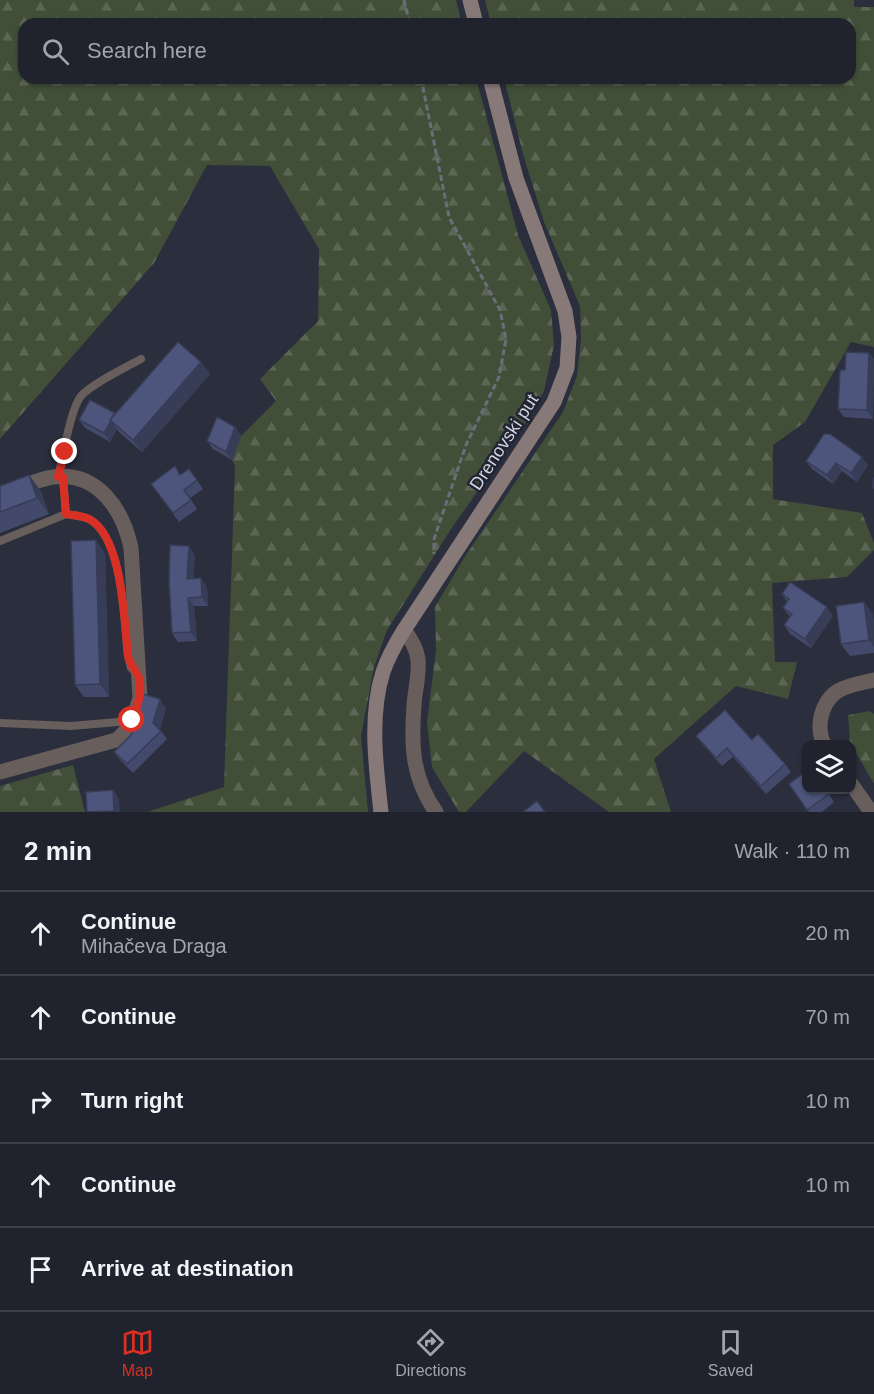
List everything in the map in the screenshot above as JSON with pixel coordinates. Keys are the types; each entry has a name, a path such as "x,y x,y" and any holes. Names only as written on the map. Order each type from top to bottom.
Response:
{"main road":[{"path":"470,0 474,18"},
{"name":"Drenovski put","path":"381,812 375,744 380,687 389,657 404,630 554,402 567,368 569,336 565,311 516,178 492,84"}],"street":[{"path":"0,495 41,480 61,477 87,482 109,498 117,509 129,537 136,612 140,698 132,720 124,734 116,740 0,772"},
{"path":"404,630 415,644 418,663 413,759 421,787 436,812"},
{"path":"823,740 820,723 824,705 832,694 849,685 874,680"},
{"path":"856,791 870,812"}],"lane":[{"path":"66,514 61,477 72,417 81,397 101,382 141,359"},
{"path":"0,541 66,514 88,518 104,532 116,566 130,662 139,677"},
{"path":"0,723 71,726 132,720"}],"path":[{"path":"404,0 408,18"},
{"path":"422,84 449,217 500,310 506,339 499,377 466,445 434,539 434,585"}],"green space":[{"path":"0,0 456,0 460,18 18,18 18,84 478,84 518,235 551,310 554,345 544,391 527,421 451,529 387,630 374,667 361,736 368,812 147,812 224,787 235,466 232,460 241,436 276,401 260,379 318,321 319,249 270,166 207,165 154,263 0,439"},
{"path":"485,0 854,0 854,7 874,7 874,347 851,342 805,422 773,445 773,499 862,513 874,543 874,550 847,577 772,583 775,662 797,662 788,699 736,686 654,759 671,812 609,812 524,751 466,812 459,812 432,767 427,722 436,650 435,607 464,558 563,412 577,376 581,338 580,306 544,222 523,154 506,84 856,84 856,18 490,18"},
{"path":"870,711 874,714 874,784 856,752 856,740 850,740 848,715"},
{"path":"73,765 85,812 0,812 0,786"}],"building":[{"path":"178,342 201,362 133,440 110,420"},
{"path":"846,352 869,353 867,410 838,409 840,370 845,370"},
{"path":"90,400 115,413 104,433 79,420"},
{"path":"217,417 235,427 226,452 207,441"},
{"path":"824,434 830,434 862,457 851,473 836,463 827,475 806,461"},
{"path":"175,466 180,475 189,469 197,480 184,490 191,500 173,513 151,484"},
{"path":"29,475 37,498 0,512 0,486"},
{"path":"96,540 100,684 75,685 71,541"},
{"path":"170,545 189,546 187,579 201,578 202,597 188,598 191,632 172,633"},
{"path":"790,582 827,607 805,639 784,625 792,614 783,608 789,599 782,594"},
{"path":"864,602 869,640 841,644 836,606"},
{"path":"143,694 160,699 153,723 161,731 127,764 114,752 131,735"},
{"path":"725,710 752,740 758,734 785,764 761,786 727,748 716,758 696,736"},
{"path":"802,775 802,794 829,794 807,810 789,784"},
{"path":"113,790 114,811 87,812 86,792"},
{"path":"537,801 545,812 523,812"}],"route":[{"path":"65,452 58,477 63,477 66,514 88,518 99,526 115,556 128,656 132,668 139,677 140,698 132,720"}]}
